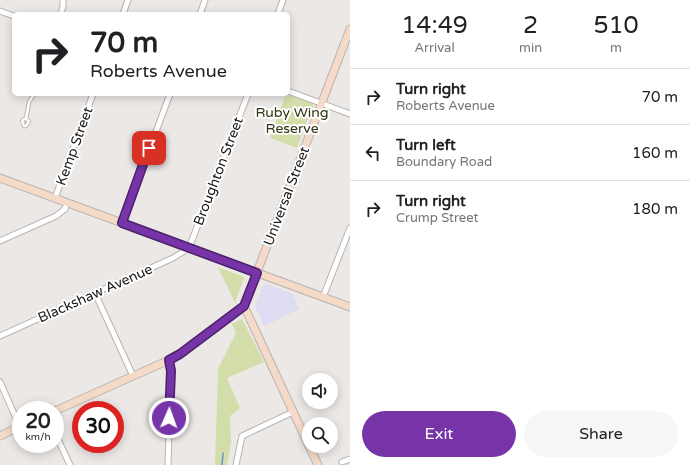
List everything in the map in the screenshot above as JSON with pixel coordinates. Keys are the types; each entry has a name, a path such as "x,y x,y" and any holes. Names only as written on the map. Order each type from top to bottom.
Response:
{"street":[{"path":"62,12 63,0"},
{"path":"124,12 128,0"},
{"path":"201,12 205,0"},
{"path":"279,12 283,0"},
{"path":"1,13 12,16"},
{"name":"Universal Street","path":"244,306 350,30"},
{"path":"290,92 350,114"},
{"name":"Kemp Street","path":"55,198 92,96"},
{"path":"122,223 169,96"},
{"name":"Broughton Street","path":"189,248 247,96"},
{"path":"0,178 350,307"},
{"path":"0,241 56,216 65,209 67,203"},
{"path":"323,297 350,228"},
{"name":"Blackshaw Avenue","path":"0,336 174,258 189,248"},
{"path":"95,293 133,376"},
{"path":"64,407 180,354 244,306 302,431"},
{"path":"168,465 171,371 169,360"},
{"path":"0,382 12,407"},
{"path":"236,465 242,436 293,412"},
{"path":"0,436 12,430"},
{"path":"64,452 70,465"},
{"path":"312,453 318,465"},
{"path":"342,462 350,459"}],"lane":[{"path":"26,119 33,96"}],"shaded area":[{"path":"266,284 293,294 299,309 264,326 255,306 263,286"}],"green space":[{"name":"Ruby Wing Reserve","path":"290,95 314,103 297,148 270,138 285,96 290,96"},
{"path":"218,267 244,277 235,303"},
{"path":"242,319 264,362 227,378 240,408 230,416 231,442 227,465 215,465 218,369 236,333 232,324"}],"waterway":[{"path":"222,465 223,453"}],"route":[{"path":"149,148 122,223 257,273 244,306 180,354 169,360 171,371 169,418"}]}
